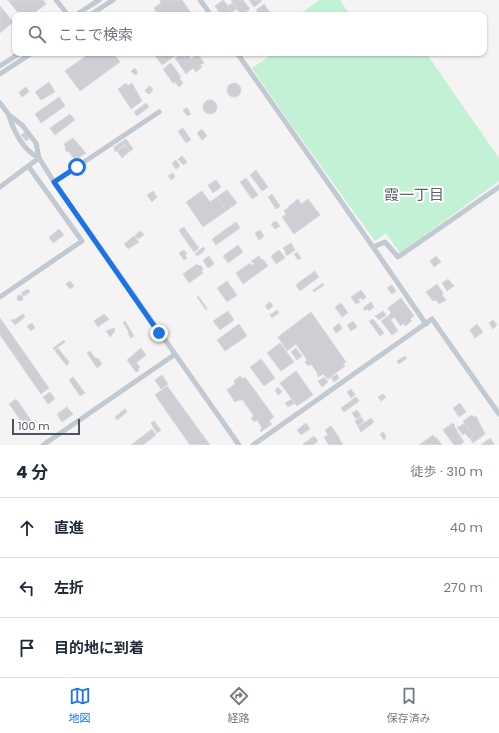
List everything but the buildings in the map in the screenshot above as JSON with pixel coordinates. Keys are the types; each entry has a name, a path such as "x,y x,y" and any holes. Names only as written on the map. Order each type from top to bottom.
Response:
{"street":[{"path":"56,0 66,12"},
{"path":"81,12 99,0"},
{"path":"94,12 112,0"},
{"path":"200,0 209,12"},
{"path":"0,66 15,56"},
{"path":"0,74 27,56"},
{"path":"239,56 426,324"},
{"path":"0,103 9,115 22,125 36,143 39,158 54,182 237,445"},
{"path":"54,182 159,112"},
{"path":"9,115 13,129 31,154 39,158"},
{"path":"0,187 29,167 39,158"},
{"path":"0,297 82,241 29,167"},
{"path":"373,246 384,242 398,257 499,187"},
{"path":"253,445 432,319 499,414"},
{"path":"43,445 174,355"}],"green space":[{"path":"320,0 340,0 348,12 302,12"},
{"path":"270,56 428,56 499,158 499,181 400,253 386,233 375,241 252,68"}],"district":[{"name":"霞一丁目","path":"414,194"}],"route":[{"path":"77,167 54,182 159,333"}]}
